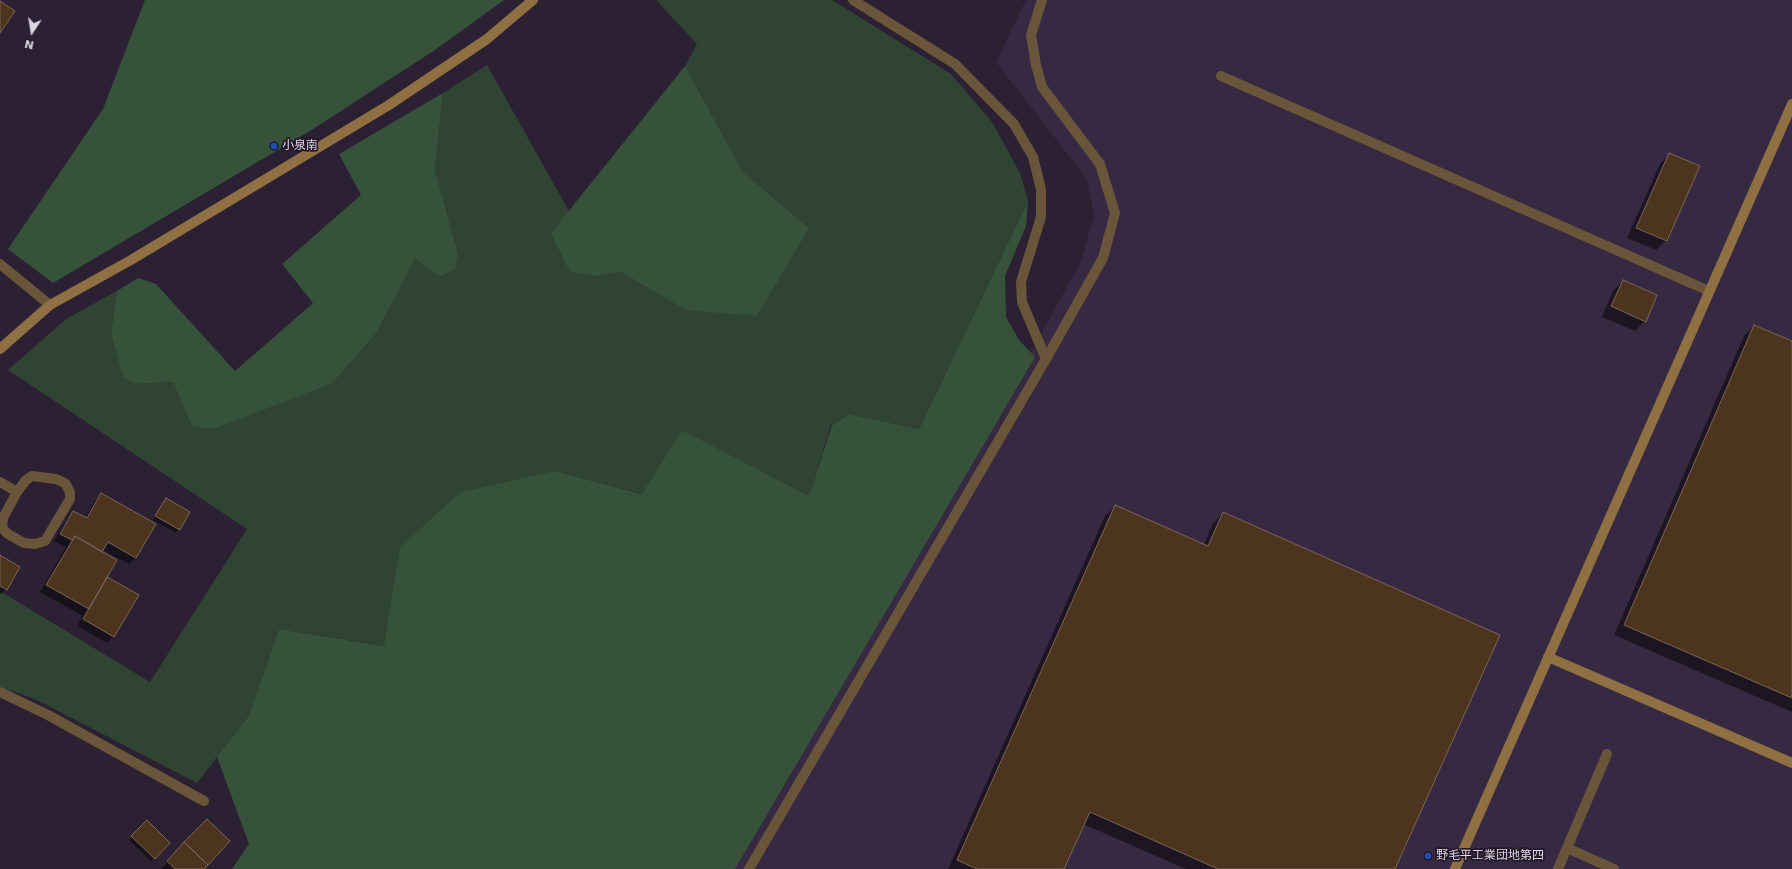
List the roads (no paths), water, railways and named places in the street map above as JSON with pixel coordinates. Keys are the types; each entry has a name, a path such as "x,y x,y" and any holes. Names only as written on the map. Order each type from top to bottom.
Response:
{"street":[{"path":"0,349 50,305 130,260 389,105 487,39 533,0"},
{"path":"852,0 955,64 1014,124 1033,157 1041,189 1041,217 1021,282 1022,302 1046,359"},
{"path":"749,869 1046,359 1103,258 1116,213 1100,164 1042,87 1036,65 1031,35 1042,0"},
{"path":"1221,76 1710,292"},
{"path":"1455,869 1792,104"},
{"path":"0,264 50,305"},
{"path":"32,476 56,479 65,483 70,492 70,500 44,541 35,544 24,543 8,534 2,528 3,518 17,492 26,480 32,476"},
{"path":"0,482 17,492"},
{"path":"1548,657 1792,763"},
{"path":"0,692 48,715 204,801"},
{"path":"1558,869 1607,754"},
{"path":"1567,848 1614,869"}],"place":[{"name":"小泉南","path":"274,146"},
{"name":"野毛平工業団地第四","path":"1428,856"}]}
